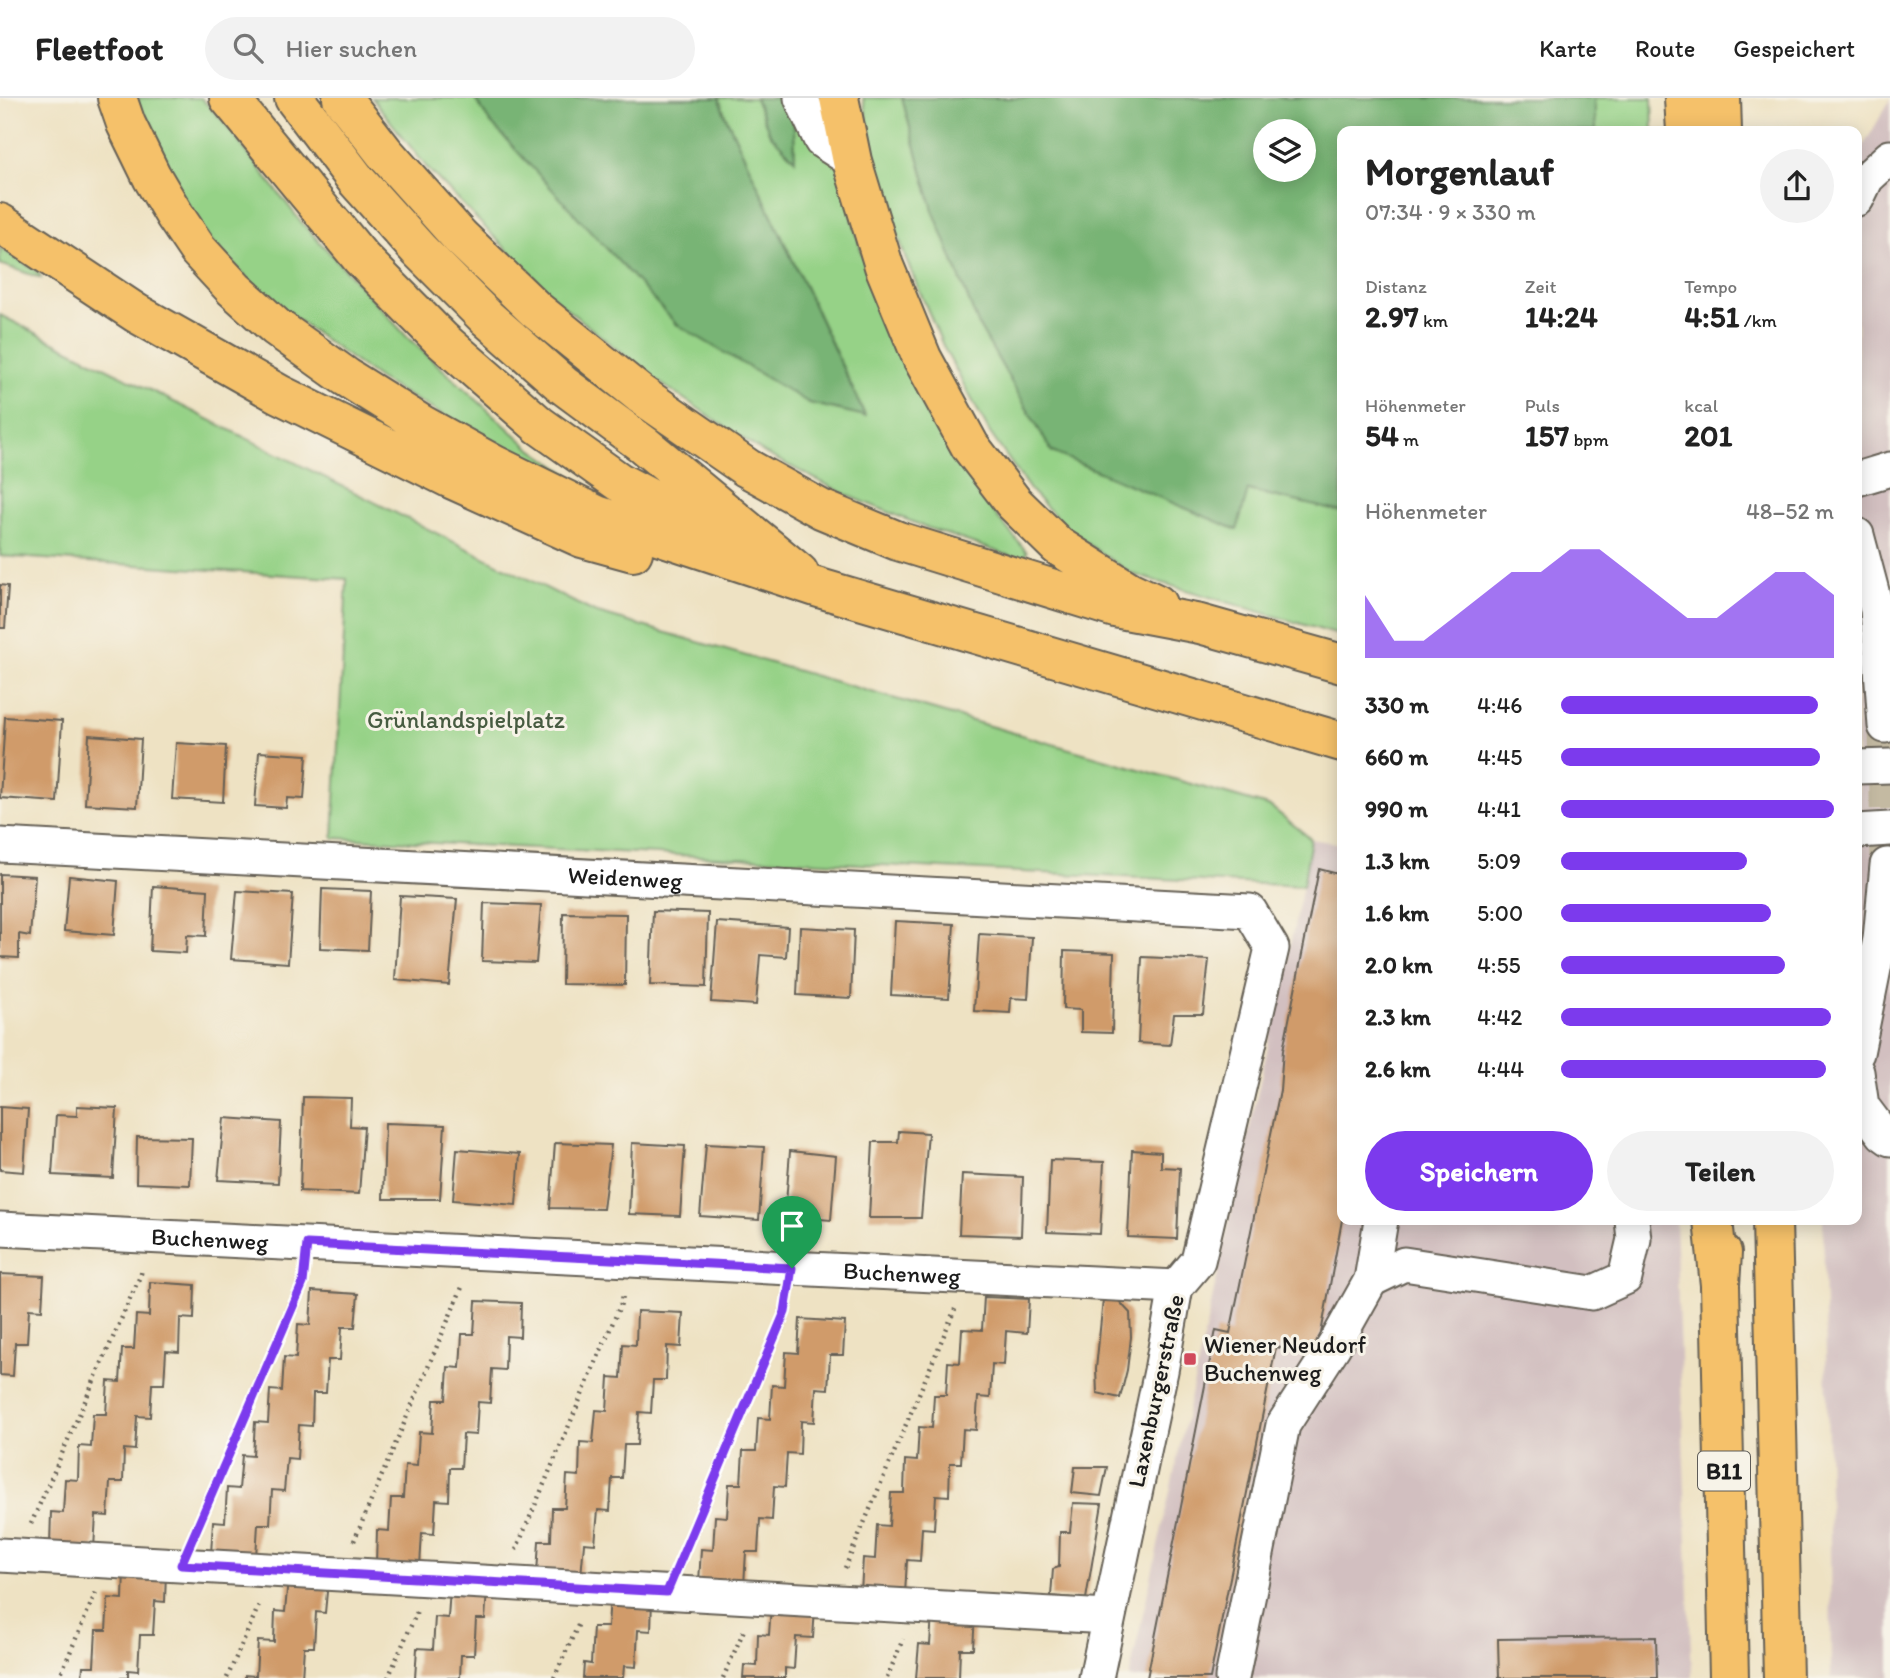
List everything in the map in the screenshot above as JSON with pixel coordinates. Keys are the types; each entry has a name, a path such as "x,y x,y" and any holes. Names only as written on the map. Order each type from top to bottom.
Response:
{"main road":[{"path":"117,98 126,124 152,177 198,250 234,289 276,327 346,377 484,459 597,515 817,587 1337,741"},
{"path":"229,98 361,258 442,340 538,425 619,482 817,587"},
{"path":"294,98 357,181 419,250 486,318 563,385 644,445 817,587"},
{"path":"342,98 384,152 460,237 536,310 640,394 747,468 821,509 898,541 1115,608 1200,624 1337,663"},
{"path":"839,98 852,161 884,266 922,359 970,446 1014,503 1058,546 1129,591 1200,624"},
{"path":"1684,98 1686,126"},
{"path":"1721,98 1722,126"},
{"path":"0,223 136,313 279,394 449,478 582,538 694,569 817,587"},
{"path":"1714,1225 1720,1285"},
{"name":"B11","path":"1725,1225 1720,1285 1730,1678"},
{"name":"B11","path":"1772,1225 1783,1678"}],"street":[{"path":"801,98 821,141 852,161"},
{"path":"1862,188 1867,178 1890,158"},
{"path":"1862,477 1890,469"},
{"path":"1862,554 1877,610 1885,726"},
{"path":"1862,767 1890,766"},
{"path":"1862,831 1890,829"},
{"name":"Weidenweg","path":"0,845 1250,911"},
{"path":"1862,1028 1880,939 1887,865"},
{"name":"Laxenburgerstraße","path":"1096,1678 1161,1371 1176,1287 1198,1261 1272,948 1250,911"},
{"path":"1862,1106 1883,1134 1890,1139"},
{"path":"1232,1678 1283,1424 1334,1346 1371,1280 1380,1225"},
{"path":"1371,1280 1404,1264 1592,1293 1625,1278 1634,1239 1633,1225"},
{"name":"Buchenweg","path":"0,1229 1176,1287"},
{"path":"8,1556 1108,1617"}],"path":[{"path":"8,1556 141,1274 144,1236"},
{"path":"181,1565 303,1283 307,1244"},
{"path":"340,1574 463,1290 468,1252"},
{"path":"502,1583 622,1301 627,1260"},
{"path":"667,1592 785,1312 792,1268"},
{"path":"831,1601 968,1277"},
{"path":"59,1678 109,1561"},
{"path":"227,1678 275,1571"},
{"path":"388,1678 431,1579"},
{"path":"554,1678 594,1588"},
{"path":"723,1678 758,1598"}],"shaded area":[{"path":"1890,100 1890,1678 1831,1678 1823,1225 1862,1225 1862,148"},
{"path":"1311,839 1337,843 1337,1225 1675,1225 1692,1678 1129,1678 1303,886"}],"green space":[{"path":"140,98 201,98 221,119 302,223 408,338 529,447 593,491 523,460 379,379 262,294 208,238 170,181 137,102"},
{"path":"372,98 474,98 491,123 865,415 719,98 755,98 770,134 795,159 793,98 821,98 867,273 905,367 958,464 1027,552 1022,560 925,527 849,496 766,454 653,378 558,302 429,170"},
{"path":"474,98 719,98 865,416 809,403 676,324 491,123"},
{"path":"755,98 793,98 795,160 770,134"},
{"path":"863,98 902,98 933,210 979,326 1052,452 1237,530 1247,490 1337,511 1337,635 1132,574 1073,534 1031,491 990,433 944,348 905,257 874,157"},
{"path":"902,98 1594,98 1596,126 1337,126 1337,511 1248,490 1237,530 1052,452 979,326 933,210"},
{"path":"1594,98 1652,98 1653,126 1596,126"},
{"path":"0,248 39,273 41,278 0,264"},
{"name":"Grünlandspielplatz","path":"0,315 594,612 1271,807 1311,839 1303,886 333,838 347,579 0,556"}],"building":[{"path":"0,585 8,586 5,628 0,628"},
{"path":"5,717 62,721 57,802 0,798"},
{"path":"89,735 141,739 137,807 85,804"},
{"path":"176,743 226,746 223,802 172,799"},
{"path":"259,752 307,755 304,799 287,798 286,808 255,806"},
{"path":"1319,869 1337,874 1337,1225 1341,1225 1317,1355 1276,1347 1210,1678 1147,1678 1216,1330 1230,1333 1280,1090 1283,1050"},
{"path":"0,874 35,876 30,936 19,934 19,958 0,957"},
{"path":"69,876 118,881 114,935 64,931"},
{"path":"153,886 208,890 206,936 187,935 186,953 150,951"},
{"path":"322,889 371,891 368,950 320,948"},
{"path":"237,891 293,894 288,963 231,959"},
{"path":"400,896 457,899 449,985 395,980"},
{"path":"484,903 541,905 536,963 482,961"},
{"path":"653,911 708,913 706,987 650,985"},
{"path":"563,913 626,914 625,985 562,984"},
{"path":"895,921 954,924 949,998 891,995"},
{"path":"717,922 788,927 786,957 760,955 756,1005 711,1002"},
{"path":"800,927 854,930 851,998 797,995"},
{"path":"979,934 1032,937 1028,999 1011,998 1010,1013 974,1011"},
{"path":"1064,951 1114,953 1112,1033 1081,1032 1081,1010 1063,1009"},
{"path":"1142,957 1209,960 1203,1014 1174,1014 1170,1045 1138,1043"},
{"path":"303,1097 351,1098 350,1126 364,1127 359,1194 300,1191"},
{"path":"77,1106 117,1108 113,1178 52,1175 56,1115 77,1116"},
{"path":"0,1107 28,1109 24,1172 0,1170"},
{"path":"224,1118 281,1122 278,1183 218,1180"},
{"path":"385,1123 445,1125 440,1199 383,1199"},
{"path":"899,1131 928,1133 921,1218 869,1218 873,1142 898,1142"},
{"path":"137,1137 192,1138 190,1185 136,1183"},
{"path":"555,1143 611,1145 603,1209 550,1208"},
{"path":"632,1143 685,1146 680,1216 629,1214"},
{"path":"706,1144 764,1147 759,1220 700,1216"},
{"path":"457,1149 520,1154 516,1205 453,1200"},
{"path":"1132,1150 1161,1152 1161,1167 1180,1168 1177,1239 1128,1237"},
{"path":"790,1151 836,1156 831,1220 785,1216"},
{"path":"1050,1160 1104,1162 1100,1234 1047,1232"},
{"path":"962,1174 1023,1177 1021,1236 959,1234"},
{"path":"0,1274 44,1276 42,1310 29,1309 27,1343 15,1343 13,1376 0,1375"},
{"path":"150,1282 195,1285 194,1319 180,1318 179,1352 166,1351 164,1384 152,1384 150,1417 137,1416 135,1450 124,1449 123,1482 110,1482 108,1516 96,1515 94,1548 50,1545 51,1512 63,1513 65,1479 78,1480 79,1446 91,1447 93,1414 106,1414 108,1381 120,1382 122,1349 134,1349 136,1315 149,1316"},
{"path":"312,1291 358,1294 355,1327 342,1327 340,1360 328,1360 326,1393 313,1393 312,1426 299,1425 297,1459 287,1458 284,1491 272,1490 270,1524 258,1524 256,1557 211,1554 213,1521 225,1522 227,1488 239,1489 242,1455 253,1456 255,1422 268,1423 270,1390 282,1391 284,1357 296,1358 298,1324 310,1325"},
{"path":"984,1297 1029,1299 1027,1333 1006,1331 1004,1365 992,1364 990,1398 978,1397 976,1430 963,1429 961,1463 950,1463 949,1496 936,1495 934,1529 922,1528 920,1561 907,1560 905,1594 861,1592 863,1558 875,1559 877,1525 889,1526 891,1493 904,1493 905,1460 917,1461 919,1427 932,1428 934,1395 946,1395 948,1362 960,1363 962,1329 982,1330"},
{"path":"1103,1300 1118,1300 1130,1313 1131,1337 1120,1398 1097,1393 1096,1369"},
{"path":"476,1301 521,1303 520,1337 506,1336 505,1370 492,1369 490,1403 478,1402 476,1435 463,1434 461,1468 450,1468 449,1501 436,1500 434,1534 422,1533 420,1566 376,1564 377,1530 389,1531 391,1498 403,1498 405,1465 417,1466 419,1432 432,1433 434,1400 446,1400 448,1367 460,1368 462,1334 474,1334"},
{"path":"637,1311 683,1313 681,1347 667,1346 666,1380 653,1380 651,1413 639,1412 637,1445 624,1445 622,1478 612,1478 610,1511 598,1510 595,1544 584,1543 581,1576 537,1574 539,1541 551,1541 552,1508 565,1508 567,1475 579,1476 580,1442 593,1443 596,1410 607,1411 609,1377 621,1378 623,1344 636,1345"},
{"path":"800,1319 845,1322 843,1355 830,1355 828,1389 816,1388 814,1422 801,1421 800,1454 787,1453 785,1487 774,1486 772,1520 760,1519 758,1552 746,1552 744,1585 699,1582 701,1549 713,1550 715,1516 727,1517 729,1484 741,1484 743,1451 756,1451 758,1418 770,1419 772,1385 784,1386 786,1352 798,1353"},
{"path":"1075,1467 1107,1467 1101,1496 1072,1493"},
{"path":"1073,1503 1102,1504 1086,1599 1051,1596 1053,1569 1059,1567 1060,1532 1070,1532"},
{"path":"124,1569 166,1571 165,1602 155,1601 153,1635 140,1635 138,1671 128,1670 128,1678 82,1678 83,1666 94,1666 96,1630 106,1630 108,1598 123,1599"},
{"path":"288,1579 328,1581 325,1613 316,1612 314,1647 304,1647 302,1678 245,1678 245,1675 256,1676 258,1641 274,1642 275,1611 285,1612"},
{"path":"450,1588 487,1590 485,1619 476,1619 474,1655 461,1655 460,1678 415,1678 417,1648 433,1649 435,1617 448,1618"},
{"path":"610,1596 652,1598 651,1631 638,1630 636,1667 624,1666 623,1678 583,1678 584,1663 591,1664 593,1627 608,1627"},
{"path":"771,1605 815,1608 813,1638 796,1637 794,1669 785,1668 785,1678 743,1678 744,1665 757,1666 758,1634 769,1635"},
{"path":"932,1613 975,1615 973,1649 960,1649 959,1678 916,1678 919,1644 930,1645"},
{"path":"1656,1637 1657,1678 1499,1678 1498,1639"}],"tunnel":[{"path":"1885,726 1887,865"}],"place":[{"name":"Wiener Neudorf Buchenweg","path":"1190,1359"}],"route":[{"path":"307,1244 792,1268 785,1312 667,1592 181,1565 303,1283 307,1244"}]}
